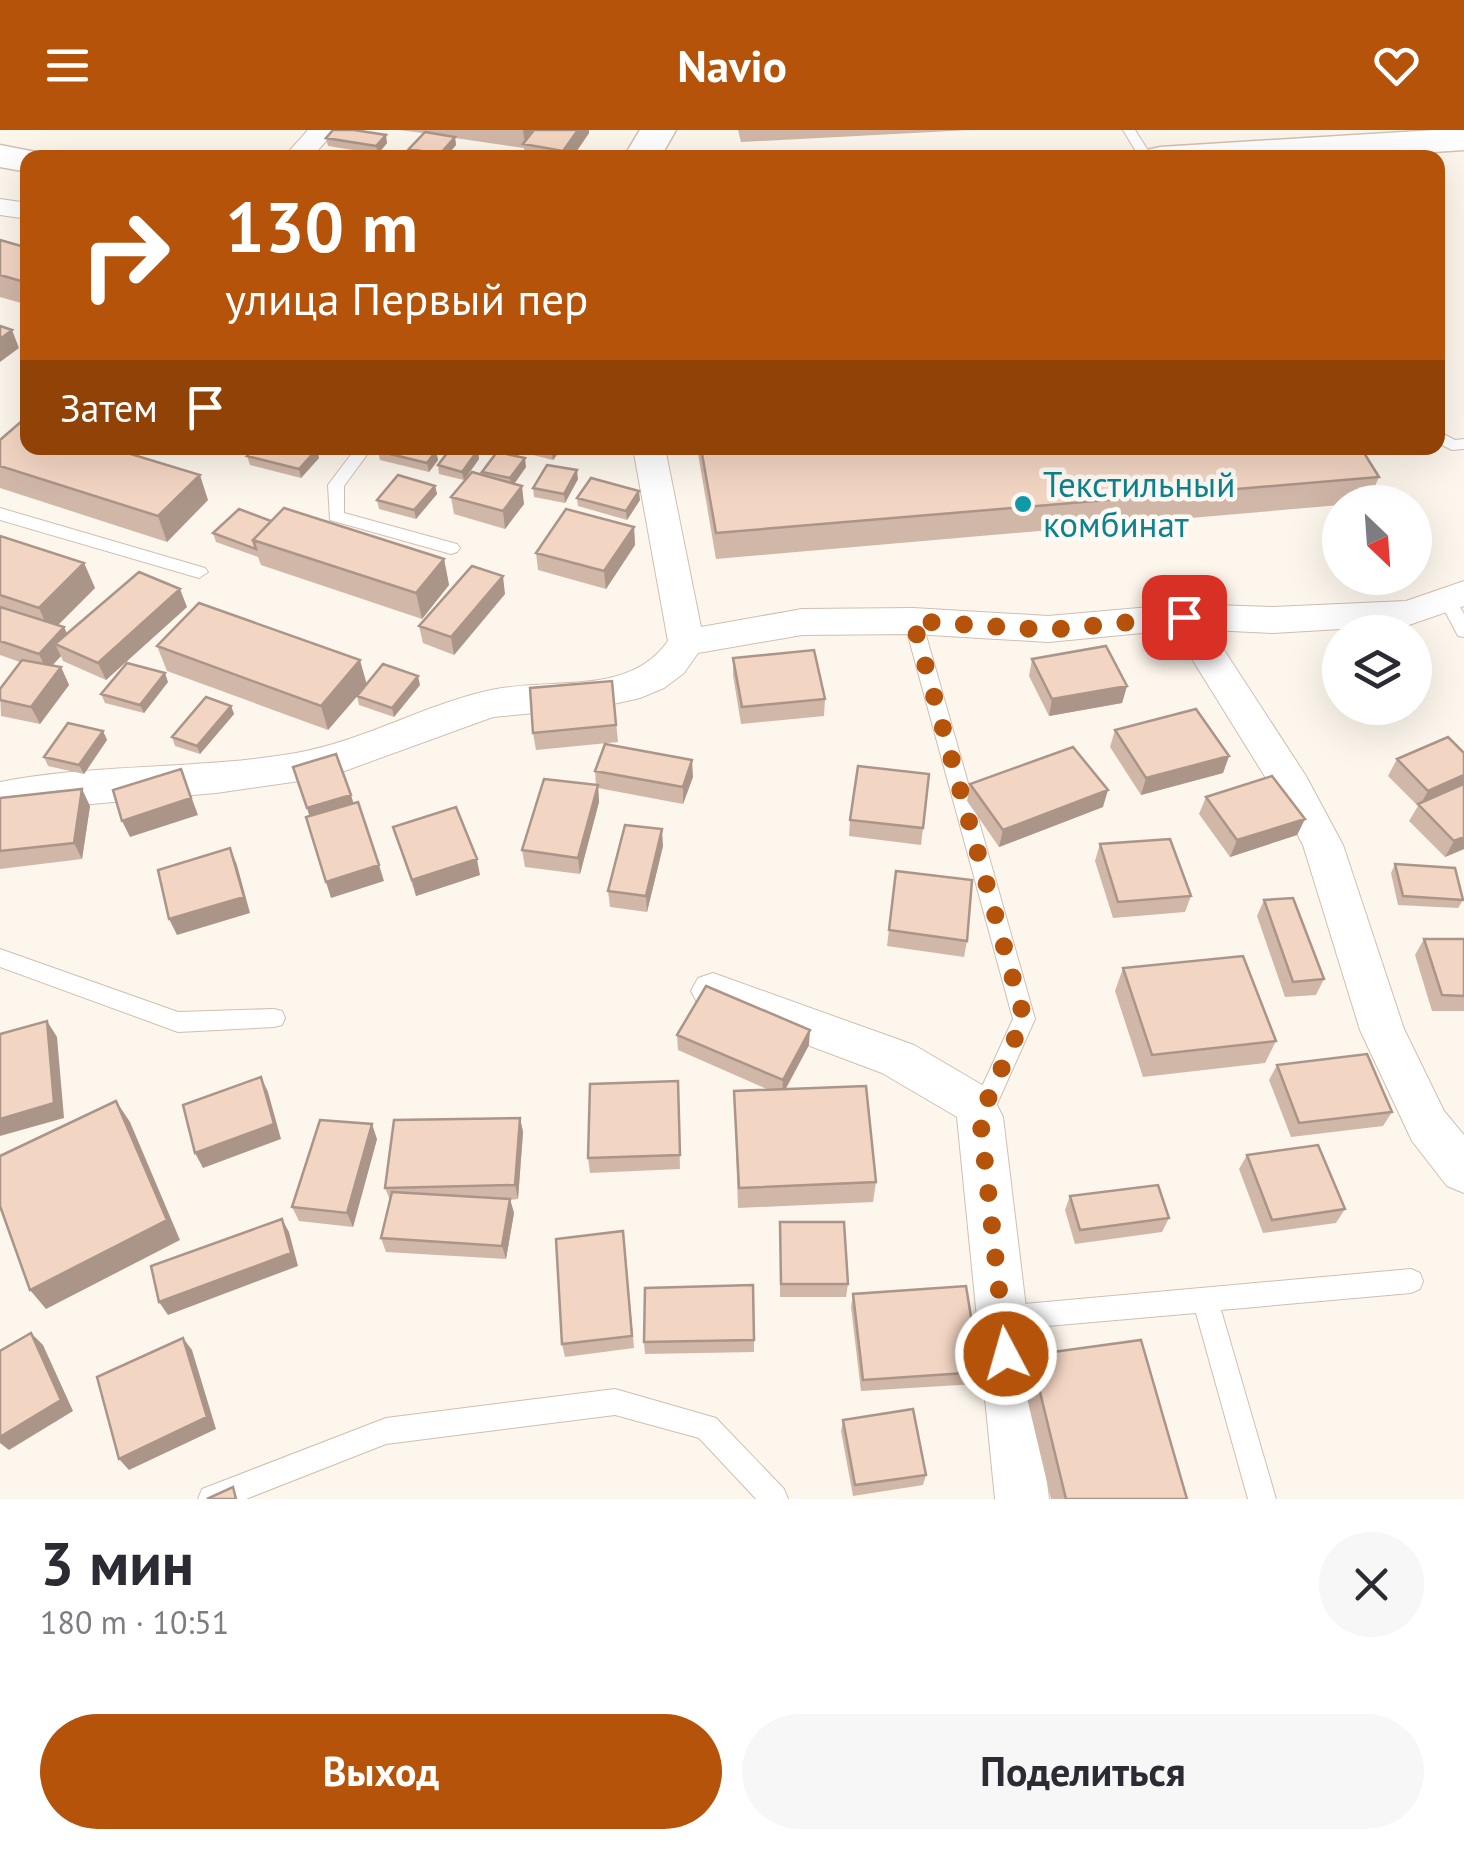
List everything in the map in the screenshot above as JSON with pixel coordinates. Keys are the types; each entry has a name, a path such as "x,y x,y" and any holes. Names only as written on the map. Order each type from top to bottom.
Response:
{"street":[{"path":"304,150 323,130"},
{"path":"1309,150 1464,139"},
{"path":"0,797 275,772 334,761 467,709 498,702 608,692 649,679 678,661 686,642 650,455"},
{"path":"686,642 802,622 913,621 1048,630 1184,617 1273,620 1459,608"},
{"path":"1184,617 1292,788 1323,845 1382,1030 1428,1126 1464,1171"},
{"path":"713,992 898,1059 973,1102 980,1117 1022,1499"}],"lane":[{"path":"359,455 336,485 336,516 451,548"},
{"path":"0,514 199,572"},
{"path":"913,621 1024,1018 980,1117"},
{"path":"0,958 178,1022 274,1018"},
{"path":"1002,1318 1411,1281"},
{"path":"1205,1300 1262,1499"},
{"path":"212,1499 386,1431 616,1402 707,1427 774,1499"}],"building":[{"path":"333,130 386,135 376,146 326,138"},
{"path":"534,130 578,130 564,150 523,144"},
{"path":"425,132 455,137 444,150 409,149"},
{"path":"0,240 20,246 20,281 0,275"},
{"path":"0,326 12,330 0,339"},
{"path":"20,423 20,455 134,455 200,475 158,516 0,466 0,440"},
{"path":"248,455 312,455 299,469"},
{"path":"394,455 433,455 427,463"},
{"path":"446,455 474,455 462,472 438,465"},
{"path":"495,455 525,458 510,478 482,472"},
{"name":"Текстильный комбинат","path":"702,455 1365,455 1379,477 716,533"},
{"path":"547,465 577,470 564,494 533,488"},
{"path":"472,472 522,486 503,511 451,497"},
{"path":"398,475 435,486 414,510 377,500"},
{"path":"591,478 639,491 626,511 577,498"},
{"path":"284,508 444,559 416,593 253,540"},
{"path":"239,509 271,521 253,540 256,549 213,533"},
{"path":"566,509 634,527 604,571 536,553"},
{"path":"0,536 84,563 39,608 0,595"},
{"path":"472,566 503,576 451,637 419,626"},
{"path":"139,572 180,589 98,663 55,644"},
{"path":"199,603 360,660 321,706 157,646"},
{"path":"0,607 64,627 39,654 0,641"},
{"path":"1106,646 1127,686 1052,699 1032,659"},
{"path":"814,650 825,699 742,707 733,658"},
{"path":"22,660 61,667 31,707 0,700 0,689"},
{"path":"127,663 165,673 140,705 101,694"},
{"path":"383,664 418,676 392,708 357,696"},
{"path":"612,681 616,725 533,733 530,688"},
{"path":"206,697 231,706 197,746 172,737"},
{"path":"1196,709 1229,756 1146,778 1115,730"},
{"path":"68,723 103,731 79,765 44,757"},
{"path":"1448,737 1464,753 1464,775 1428,791 1397,759"},
{"path":"605,744 692,760 683,787 595,771"},
{"path":"1073,747 1108,790 1003,830 970,784"},
{"path":"336,754 351,795 307,808 293,767"},
{"path":"858,766 929,774 923,828 850,820"},
{"path":"181,769 191,798 122,821 113,790"},
{"path":"1272,776 1305,819 1237,840 1206,797"},
{"path":"544,779 598,785 578,858 522,850"},
{"path":"1464,784 1464,837 1454,841 1418,804"},
{"path":"82,789 74,843 0,851 0,798"},
{"path":"358,802 379,865 326,882 306,817"},
{"path":"456,807 477,859 412,880 393,827"},
{"path":"625,825 662,829 646,896 608,891"},
{"path":"1170,839 1191,896 1118,902 1100,844"},
{"path":"230,848 244,897 169,919 158,870"},
{"path":"1395,864 1455,868 1463,900 1403,896"},
{"path":"896,871 972,880 967,941 889,930"},
{"path":"1293,898 1324,979 1293,982 1264,900"},
{"path":"1424,939 1464,939 1464,996 1442,995"},
{"path":"1243,956 1276,1041 1152,1055 1123,968"},
{"path":"706,986 810,1030 783,1080 677,1035"},
{"path":"47,1021 54,1103 0,1119 0,1034"},
{"path":"1367,1054 1392,1112 1299,1123 1277,1065"},
{"path":"261,1077 274,1124 195,1153 183,1105"},
{"path":"678,1081 680,1155 588,1158 590,1084"},
{"path":"866,1086 876,1182 739,1188 734,1091"},
{"path":"116,1101 167,1220 30,1290 0,1206 0,1156"},
{"path":"520,1118 515,1185 385,1188 394,1120"},
{"path":"320,1120 372,1124 347,1213 292,1207"},
{"path":"1318,1145 1345,1209 1272,1220 1247,1155"},
{"path":"1158,1185 1169,1218 1080,1230 1070,1196"},
{"path":"392,1192 510,1199 502,1246 381,1238"},
{"path":"282,1219 291,1253 159,1302 151,1266"},
{"path":"780,1222 844,1222 848,1284 781,1284"},
{"path":"623,1231 632,1336 562,1344 556,1239"},
{"path":"753,1285 754,1340 644,1342 645,1288"},
{"path":"966,1286 980,1372 863,1380 853,1294"},
{"path":"31,1333 61,1400 0,1437 0,1351"},
{"path":"183,1338 207,1417 119,1459 97,1377"},
{"path":"1141,1340 1187,1499 1066,1499 1031,1355"},
{"path":"913,1409 926,1475 855,1485 843,1420"},
{"path":"233,1487 236,1499 207,1499"}],"place":[{"name":"Текстильный комбинат","path":"1023,504"}],"route":[{"path":"1006,1354 980,1117 1024,1018 913,621 1048,630 1184,617"}]}
